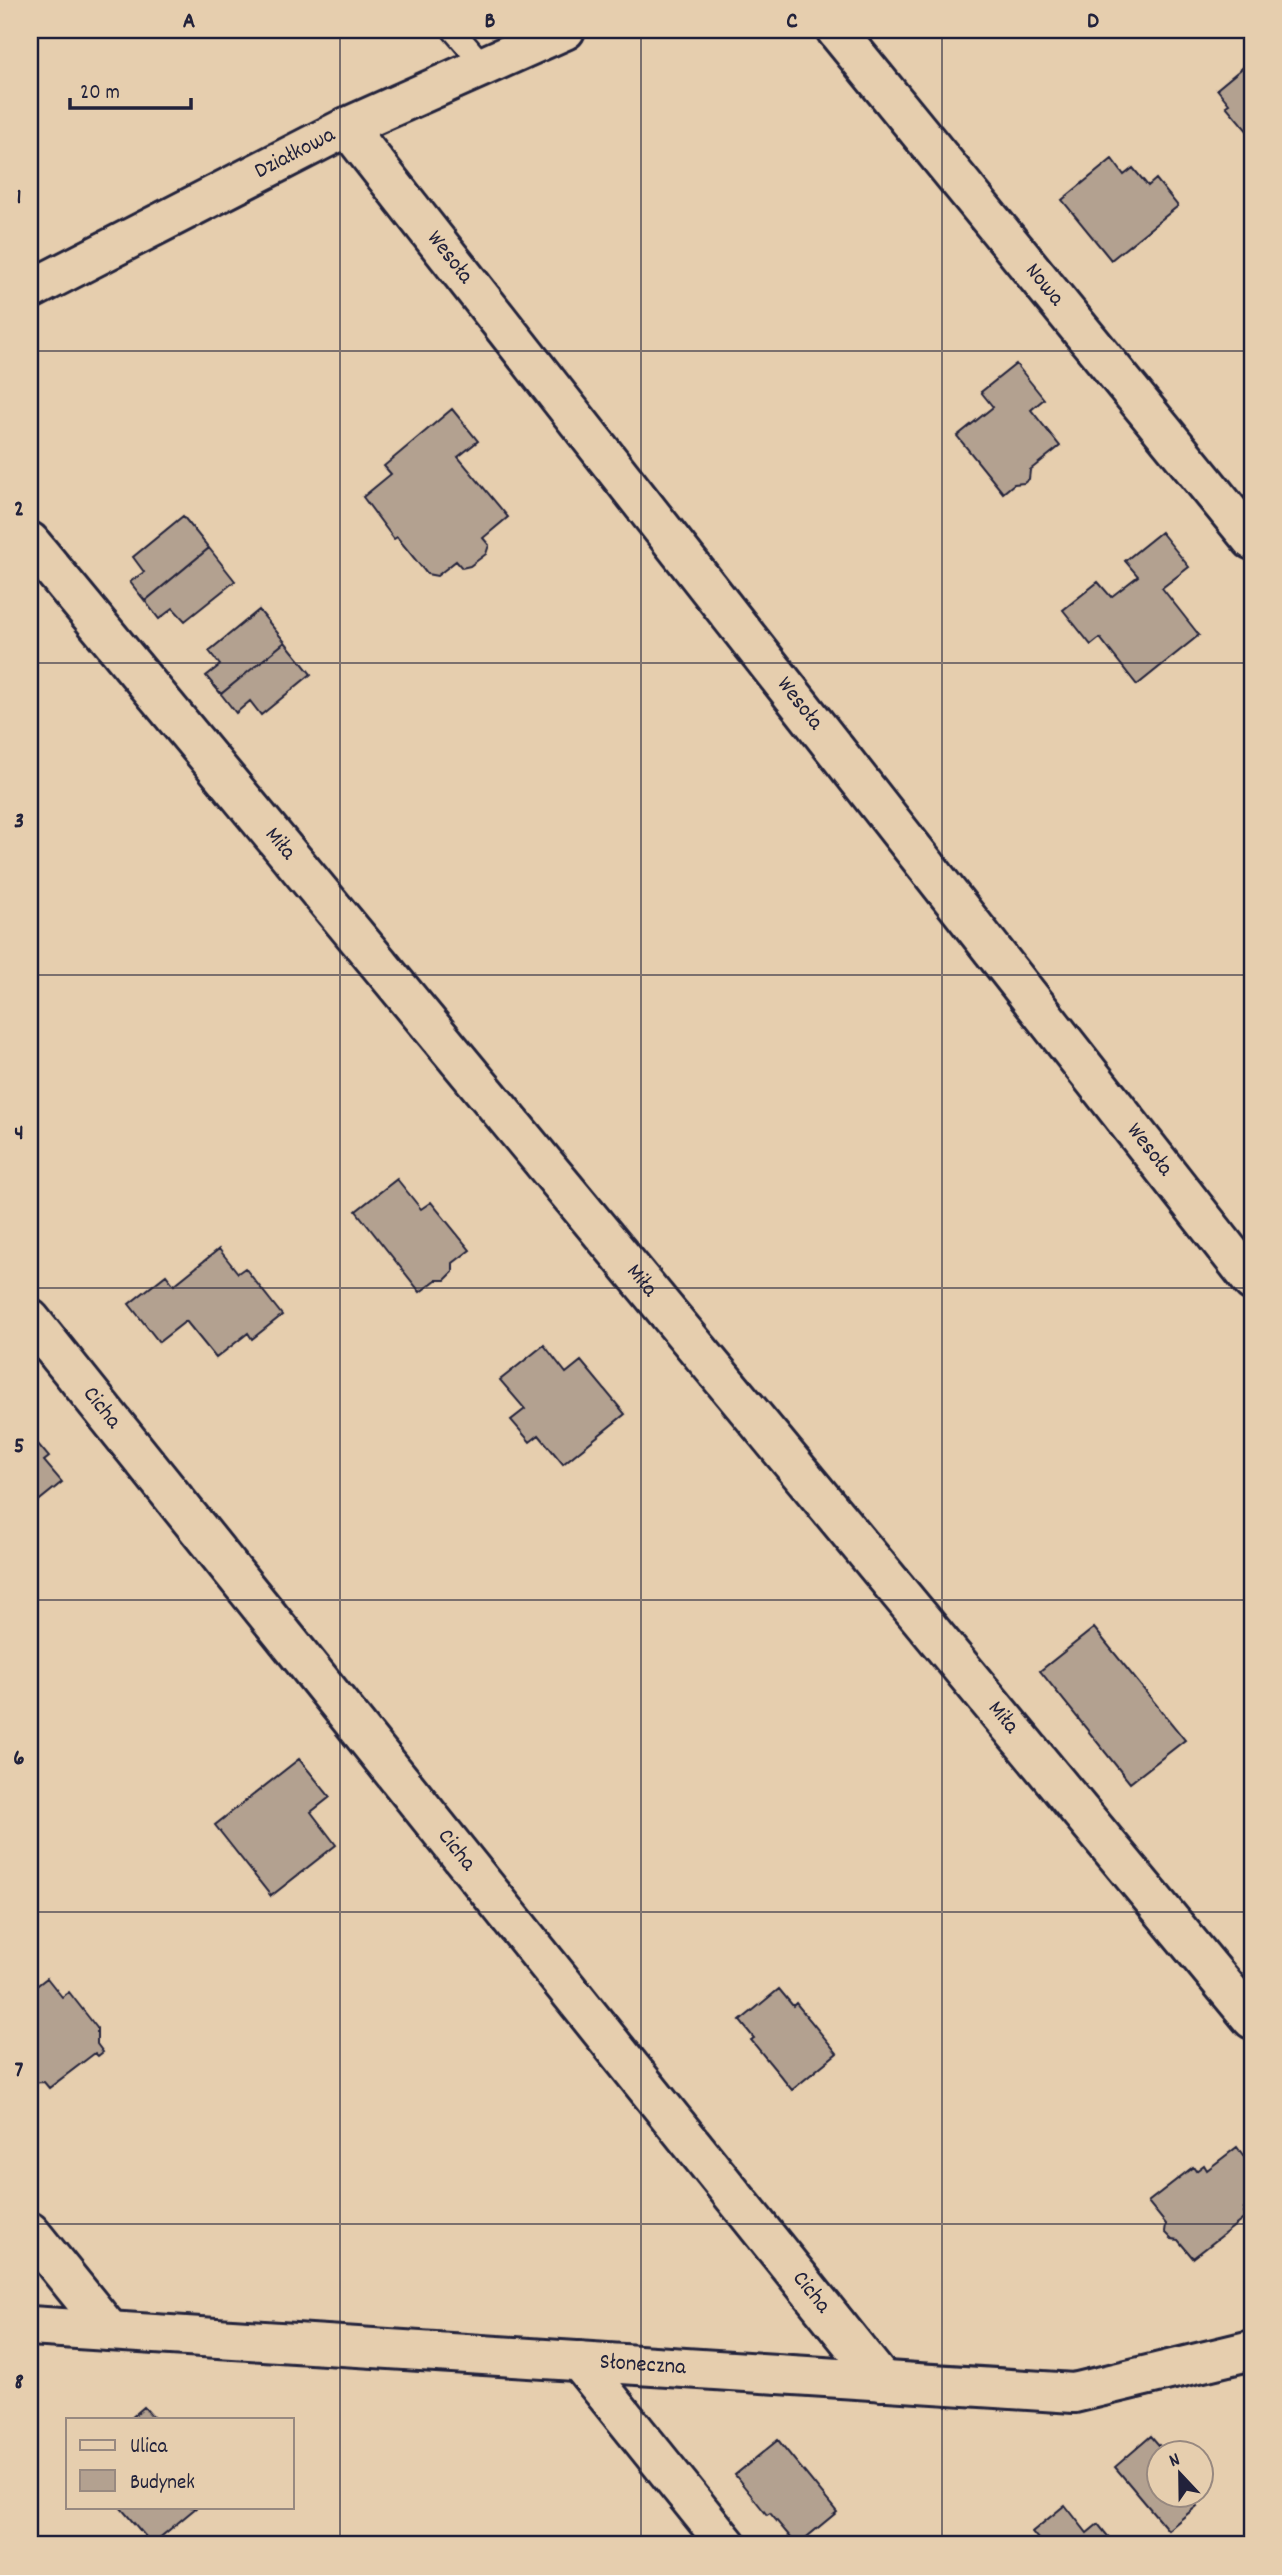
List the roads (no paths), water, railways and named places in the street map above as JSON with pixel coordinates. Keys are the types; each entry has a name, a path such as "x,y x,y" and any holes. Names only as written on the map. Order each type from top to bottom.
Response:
{"street":[{"name":"Działkowa","path":"30,290 347,127 565,30"},
{"name":"Nowa","path":"836,30 1252,540"},
{"name":"Wesoła","path":"347,127 1252,1281"},
{"name":"Miła","path":"30,542 1252,2019"},
{"name":"Cicha","path":"30,1320 882,2381"},
{"path":"30,2232 110,2331"},
{"name":"Słoneczna","path":"30,2326 1074,2393 1252,2350"},
{"path":"579,2361 727,2545"}],"lane":[{"path":"453,30 484,66"}]}
